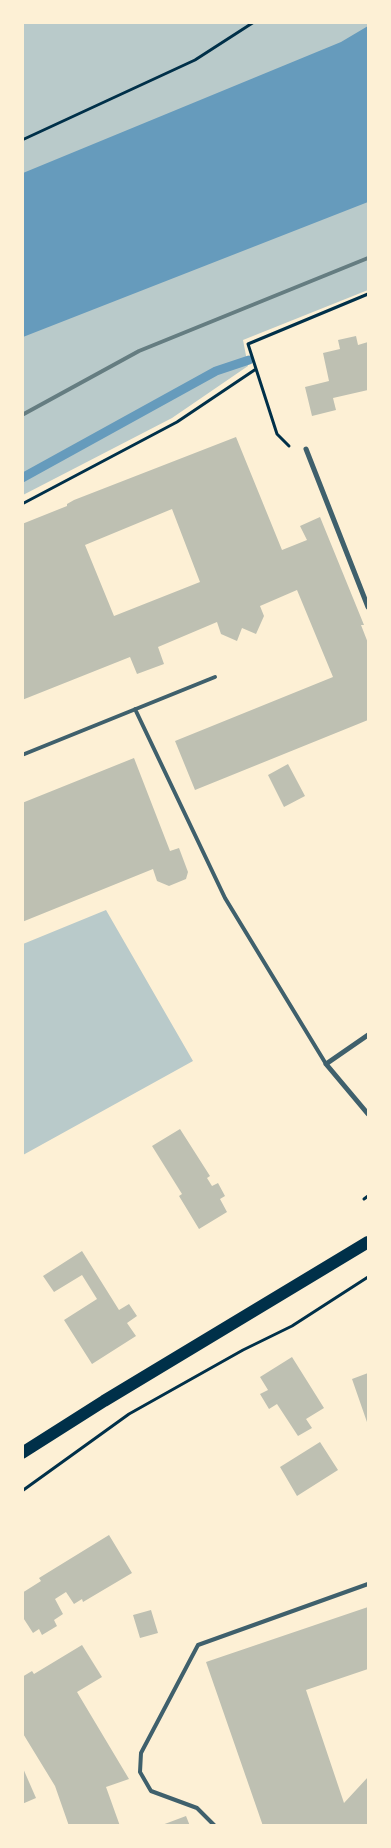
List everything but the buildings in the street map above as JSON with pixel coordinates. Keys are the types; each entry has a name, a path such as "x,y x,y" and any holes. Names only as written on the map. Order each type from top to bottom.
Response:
{"main road":[{"path":"22,1454 104,1401 368,1242"}],"street":[{"path":"306,449 368,607"},
{"path":"368,1035 326,1064 368,1114"}],"lane":[{"path":"22,755 215,678"},
{"path":"135,709 224,898 326,1064"},
{"path":"215,1826 197,1808 151,1791 140,1772 141,1753 198,1645 368,1584"}],"path":[{"path":"22,140 195,60 254,22"},
{"path":"306,449 291,448 277,434 248,344 368,294"},
{"path":"22,504 177,422 256,370"},
{"path":"364,1199 368,1196"},
{"path":"22,1491 129,1414 243,1350 292,1326 368,1277"}],"shaded area":[{"path":"22,23 368,23 368,290 243,340 248,366 172,418 23,495"},
{"path":"106,910 193,1061 23,1155 23,944"}],"water":[{"path":"368,26 368,202 23,337 23,173 341,42"}],"waterway":[{"path":"22,478 216,371 249,360"}],"railway":[{"path":"22,415 139,351 368,258"}]}
